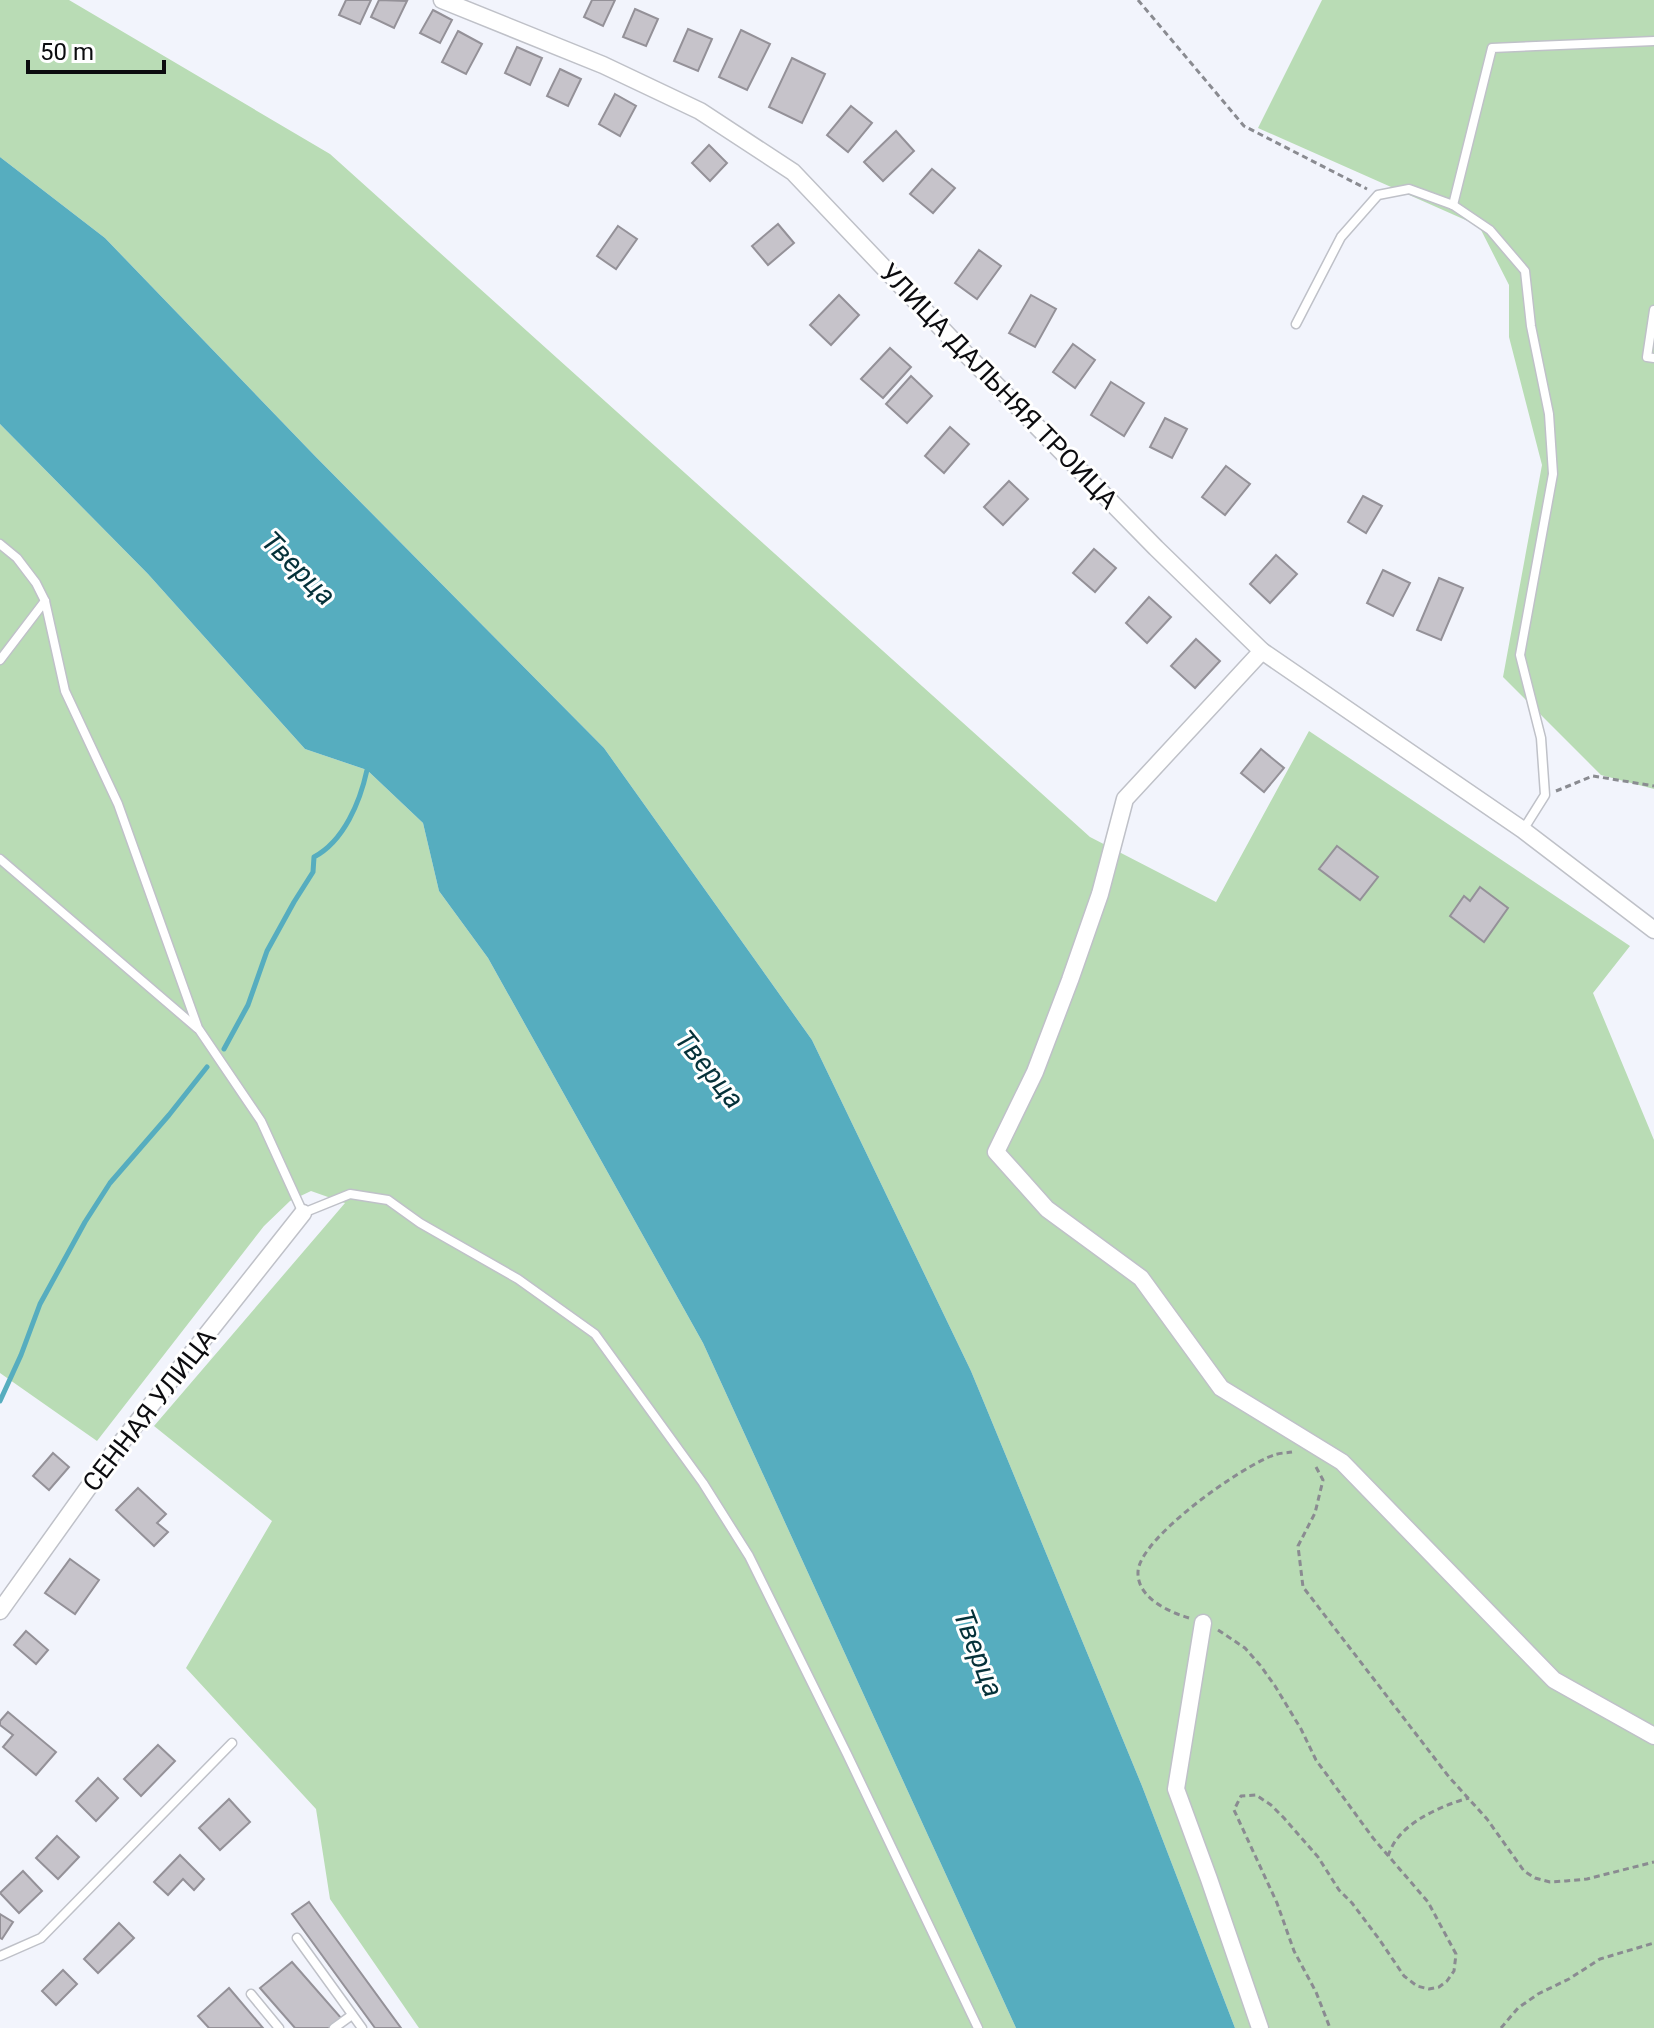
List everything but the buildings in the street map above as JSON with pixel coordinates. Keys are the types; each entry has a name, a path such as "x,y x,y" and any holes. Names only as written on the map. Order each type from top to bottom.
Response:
{"street":[{"name":"УЛИЦА ДАЛЬНЯЯ ТРОИЦА","path":"442,0 603,65 700,111 793,172 962,350 1262,651 1523,830 1654,930"},
{"path":"1262,651 1125,799 1100,894 1070,980 1035,1072 996,1152 1047,1209 1141,1278 1221,1388 1342,1462 1554,1680 1654,1736"},
{"name":"СЕННАЯ УЛИЦА","path":"0,1611 113,1453 303,1213"},
{"path":"1203,1623 1176,1789 1260,2028"}],"lane":[{"path":"1453,205 1492,48 1654,41"},
{"path":"1296,324 1341,237 1378,195 1409,189 1453,205 1490,230 1525,271 1531,326 1549,414 1553,474 1520,655 1541,738 1545,795 1523,830"},
{"path":"1654,310 1647,357 1654,358"},
{"path":"0,544 17,558 45,601 65,691 118,804 198,1028 261,1121 303,1213 350,1194 388,1200 420,1223 518,1279 595,1334 703,1483 749,1556 978,2028"},
{"path":"0,660 45,601"},
{"path":"0,859 198,1028"},
{"path":"0,1956 41,1938 232,1743"},
{"path":"297,1938 362,2028"},
{"path":"251,1994 279,2028"},
{"path":"334,2028 352,2015"}],"path":[{"path":"1138,0 1244,126 1378,195"},
{"path":"1545,795 1593,776 1654,786"},
{"path":"1295,1451 1273,1455 1230,1478 1167,1528 1145,1551 1137,1573 1143,1592 1158,1604 1177,1615 1222,1632 1245,1648 1260,1665 1316,1760 1388,1856 1428,1902 1456,1954 1454,1971 1447,1981 1429,1989 1417,1986 1404,1976 1318,1857 1271,1805 1256,1795 1241,1796 1234,1810 1330,2028"},
{"path":"1311,1458 1323,1480 1315,1513 1298,1546 1303,1587 1524,1871 1550,1882 1587,1879 1654,1862"},
{"path":"1388,1856 1397,1838 1420,1819 1446,1804 1469,1798"},
{"path":"1501,2028 1518,2008 1538,1994 1600,1959 1654,1943"}],"green space":[{"path":"0,0 69,0 330,154 1090,837 1216,902 1309,731 1630,946 1593,993 1654,1140 1654,2028 1235,2028 1142,1786 971,1371 812,1040 604,748 105,238 0,157"},
{"path":"1322,0 1654,0 1654,789 1601,775 1503,677 1542,465 1509,337 1509,285 1479,226 1258,128"},
{"path":"0,424 148,574 305,749 367,770 423,823 439,891 488,958 703,1343 1016,2028 419,2028 330,1899 316,1809 186,1668 272,1521 154,1426 345,1203 311,1191 290,1201 264,1226 97,1441 0,1373"}],"water":[{"name":"Тверца","path":"0,157 105,238 604,748 812,1040 971,1371 1142,1786 1235,2028 1016,2028 703,1343 488,958 439,891 423,823 367,770 305,749 148,574 0,424"}],"waterway":[{"path":"224,1049 248,1005 267,951 313,872 314,857 334,841 349,820 367,770"},
{"path":"0,1401 40,1304 85,1222 110,1183 207,1067"}]}
